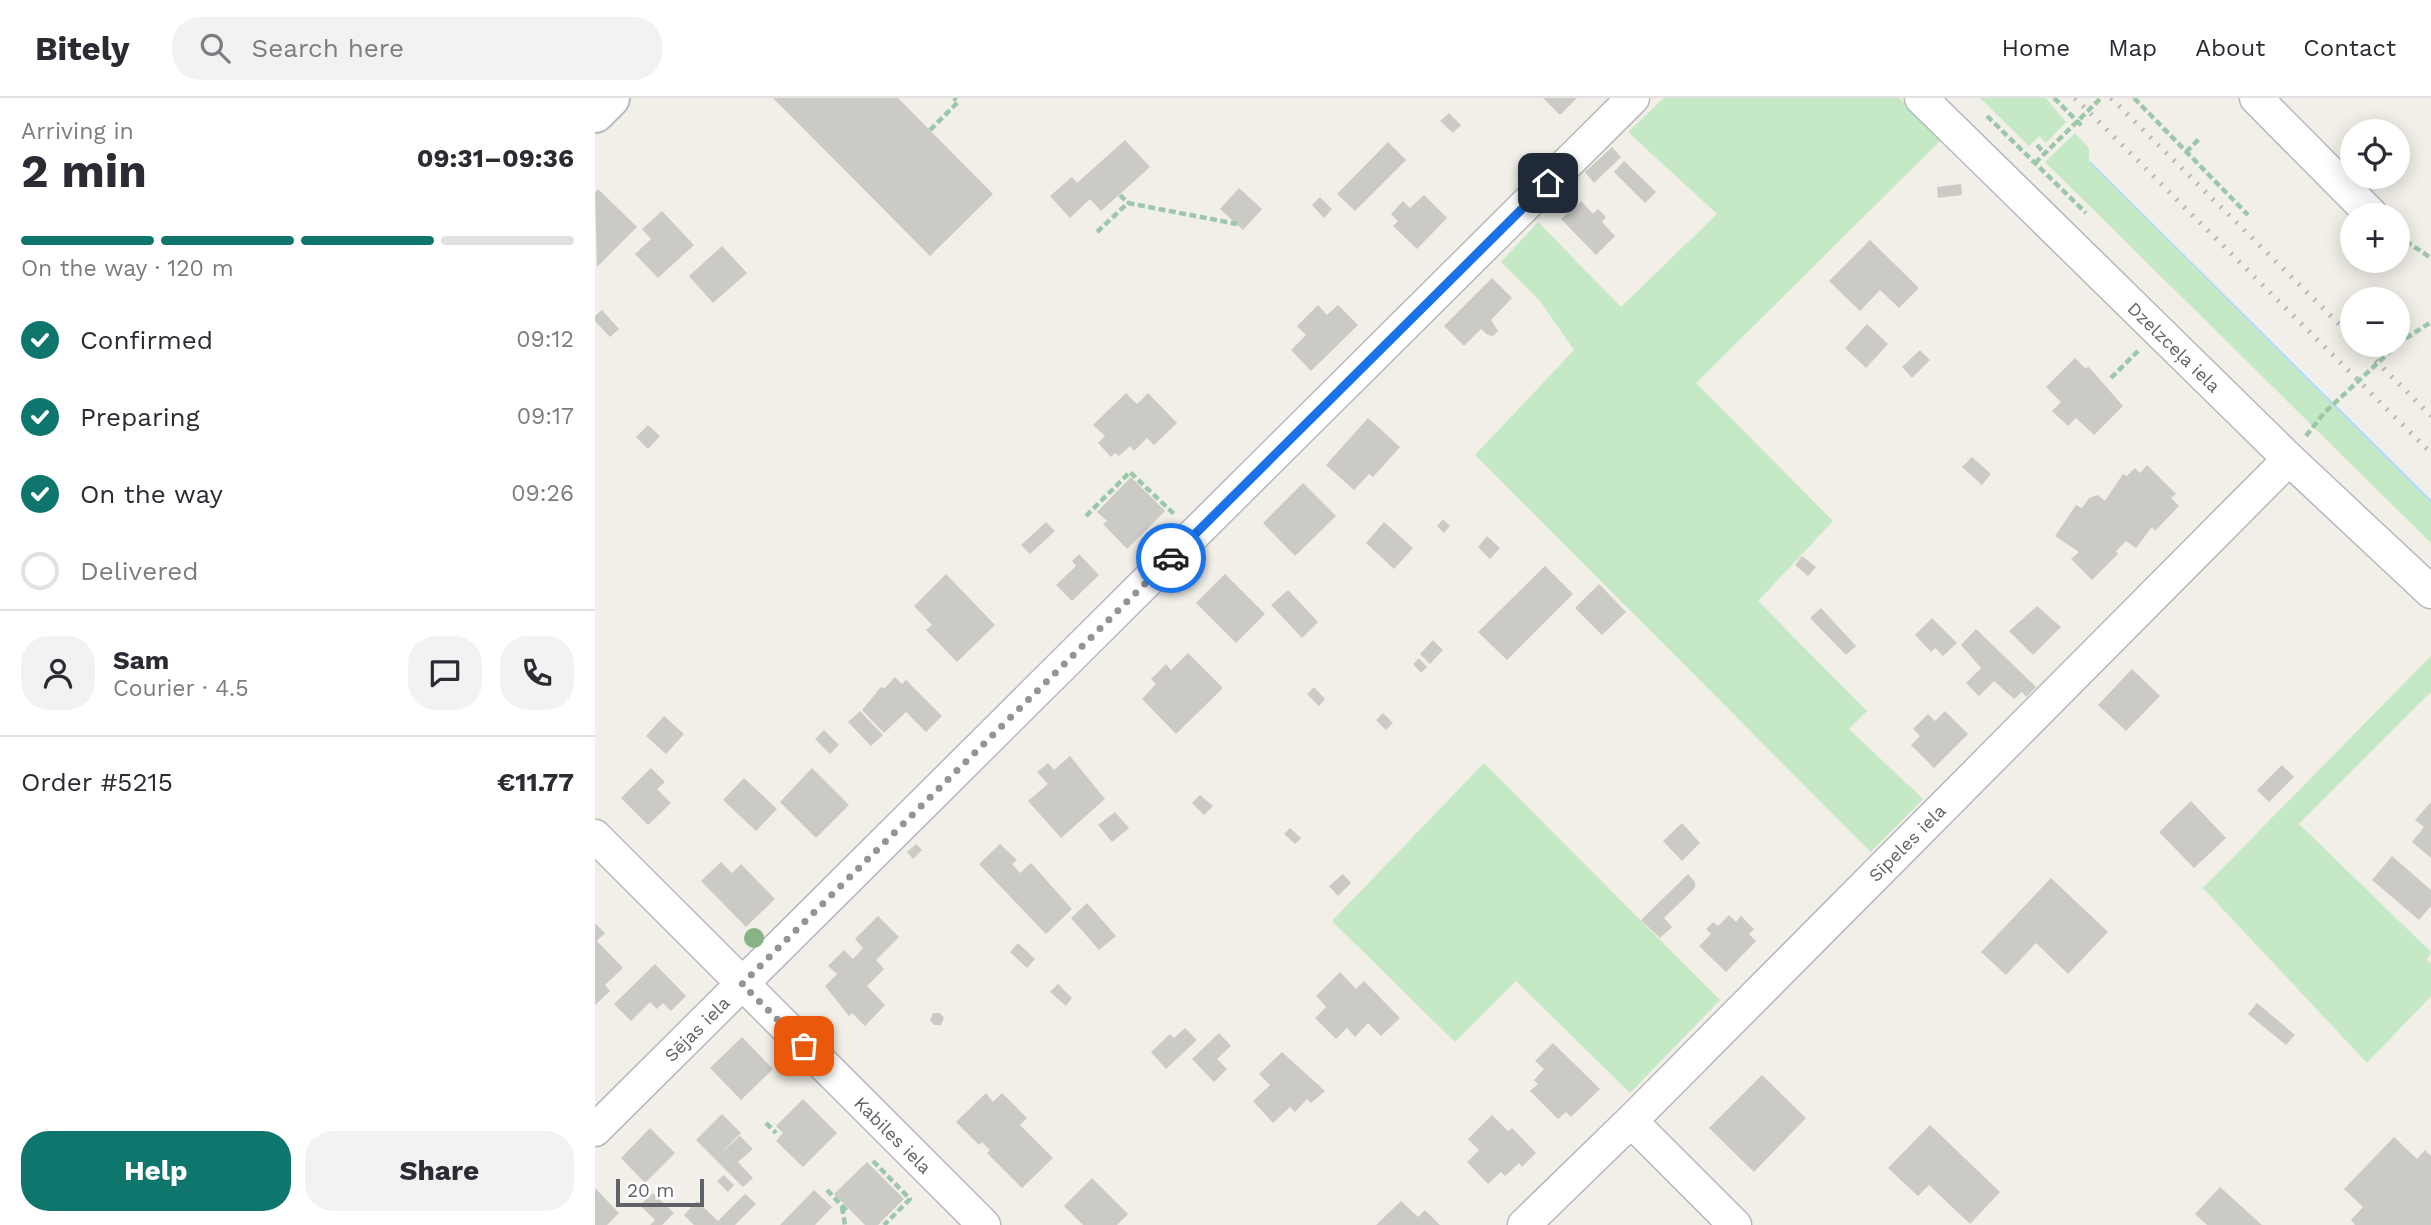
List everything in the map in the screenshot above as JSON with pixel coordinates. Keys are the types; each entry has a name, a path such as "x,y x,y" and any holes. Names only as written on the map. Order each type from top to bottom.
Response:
{"main road":[{"path":"595,113 610,98"}],"street":[{"name":"Sējas iela","path":"595,1130 1633,98"},
{"name":"Dzelzceļa iela","path":"1921,98 2289,459 2431,592"},
{"path":"2271,103 2361,203"},
{"name":"Sīpeles iela","path":"1524,1225 1631,1121 2289,459"},
{"name":"Kabiles iela","path":"595,836 984,1225"},
{"path":"1631,1121 1735,1225"}],"path":[{"path":"930,130 958,102 954,98"},
{"path":"2054,98 2080,124"},
{"path":"2035,163 2080,124 2101,98"},
{"path":"2134,98 2249,215"},
{"path":"2186,152 2199,139"},
{"path":"2037,145 2045,154"},
{"path":"1120,195 1128,203 1237,224"},
{"path":"1097,232 1128,203"},
{"path":"2410,244 2431,258"},
{"path":"2410,336 2431,322"},
{"path":"2111,378 2158,331"},
{"path":"2289,459 2324,413 2383,357"},
{"path":"1086,516 1130,472 1195,534"},
{"path":"766,1123 776,1133"},
{"path":"884,1225 910,1199 873,1161 896,1138"},
{"path":"827,1190 848,1212"},
{"path":"842,1206 845,1225"}],"green space":[{"path":"1664,98 1899,98 1942,139 1696,383 1833,521 1758,601 1867,711 1849,729 1923,799 1871,852 1475,455 1574,350 1540,301 1501,262 1538,222 1621,307 1717,214 1628,132"},
{"path":"1980,98 2046,98 2066,122 2046,143 2039,136 2029,146"},
{"path":"2075,133 2089,148 2089,162 2431,503 2431,543 2045,162"},
{"path":"2431,656 2431,692 2299,824 2431,952 2427,960 2431,963 2431,996 2367,1063 2203,888"},
{"path":"1484,763 1720,1000 1630,1093 1516,981 1455,1042 1332,921"}],"water":[{"path":"2089,162 2431,500 2431,503"}],"building":[{"path":"773,98 898,98 993,194 930,256"},
{"path":"1543,98 1577,98 1560,115"},
{"path":"1449,113 1461,125 1453,133 1440,121"},
{"path":"1125,140 1150,167 1101,211 1090,199 1070,218 1050,196 1072,177 1077,183"},
{"path":"1388,142 1406,160 1355,211 1337,194"},
{"path":"1612,147 1621,157 1594,183 1585,172"},
{"path":"1624,161 1656,192 1645,203 1614,172"},
{"path":"1961,184 1962,195 1938,198 1937,187"},
{"path":"1239,188 1262,209 1243,230 1220,209"},
{"path":"598,189 637,227 597,267 595,193"},
{"path":"1424,195 1447,218 1417,249 1393,226 1398,221 1391,214 1403,201 1410,208"},
{"path":"1320,197 1332,209 1324,218 1312,205"},
{"path":"1581,201 1593,214 1598,209 1606,217 1602,222 1615,236 1596,255 1561,219"},
{"path":"662,211 694,245 658,278 635,254 651,239 642,229"},
{"path":"1870,240 1919,288 1899,308 1880,290 1860,311 1829,281"},
{"path":"722,246 747,273 713,303 689,276"},
{"path":"1492,278 1512,298 1491,320 1498,331 1493,336 1481,329 1464,346 1444,326"},
{"path":"1318,305 1327,315 1338,305 1358,325 1311,371 1291,350 1306,335 1297,326"},
{"path":"602,310 619,329 610,337 595,321 595,316"},
{"path":"1867,324 1888,344 1866,368 1845,348"},
{"path":"1920,350 1930,360 1912,378 1902,367"},
{"path":"2075,358 2086,369 2088,366 2123,406 2094,435 2076,418 2068,426 2052,411 2061,402 2046,387"},
{"path":"1126,393 1137,404 1148,393 1177,423 1154,445 1147,438 1134,451 1130,446 1119,456 1115,453 1111,457 1098,443 1105,436 1093,425"},
{"path":"1368,418 1400,447 1373,477 1369,474 1354,490 1326,465"},
{"path":"648,425 660,436 648,449 636,437"},
{"path":"1972,457 1991,474 1982,485 1962,467"},
{"path":"2147,465 2176,494 2171,498 2179,506 2155,531 2152,527 2136,548 2126,541 2116,551 2118,554 2092,580 2071,559 2079,552 2055,536 2076,505 2082,508 2089,498 2098,495 2105,501 2123,474 2127,476 2135,468 2140,473"},
{"path":"1131,477 1165,511 1127,549 1103,524 1107,521 1097,512"},
{"path":"1303,483 1336,516 1295,556 1263,523"},
{"path":"1443,519 1450,526 1444,533 1437,526"},
{"path":"1046,522 1055,531 1030,554 1021,545"},
{"path":"1384,522 1413,548 1394,569 1366,543"},
{"path":"1487,536 1500,548 1490,559 1478,547"},
{"path":"1079,554 1099,575 1072,601 1056,585 1076,566 1072,561"},
{"path":"1802,556 1816,567 1808,576 1795,565"},
{"path":"1545,566 1573,594 1507,660 1478,632"},
{"path":"946,574 995,625 957,662 926,630 932,625 914,606"},
{"path":"1225,574 1265,614 1236,643 1196,603"},
{"path":"1599,584 1626,612 1602,635 1575,608"},
{"path":"1288,590 1318,622 1302,638 1271,605"},
{"path":"2037,606 2061,627 2033,655 2009,631"},
{"path":"1821,608 1856,646 1846,655 1810,618"},
{"path":"1932,618 1957,643 1943,656 1935,648 1931,652 1915,635"},
{"path":"1976,629 2036,687 2026,697 2022,692 2014,699 1994,681 1979,696 1966,683 1981,668 1961,645"},
{"path":"1433,640 1443,650 1430,664 1420,654"},
{"path":"1188,653 1223,688 1176,734 1142,699 1156,684 1151,679 1166,664 1171,670"},
{"path":"1419,658 1427,667 1421,673 1413,664"},
{"path":"2132,669 2160,696 2126,731 2098,705"},
{"path":"895,677 902,684 906,680 942,716 926,732 906,712 884,733 862,710 881,687 885,688"},
{"path":"1314,687 1325,699 1319,706 1307,694"},
{"path":"860,711 883,735 871,746 848,722"},
{"path":"1945,711 1968,734 1934,768 1911,745 1920,736 1913,729 1928,714 1935,721"},
{"path":"1383,713 1393,723 1386,730 1376,720"},
{"path":"664,716 684,734 666,754 646,736"},
{"path":"824,730 839,745 830,754 815,739"},
{"path":"1070,756 1105,799 1061,838 1028,801 1048,784 1037,772 1048,763 1054,770"},
{"path":"2282,765 2294,777 2269,802 2257,790"},
{"path":"651,768 665,782 657,789 671,803 648,825 621,798"},
{"path":"812,768 849,805 816,838 780,802"},
{"path":"744,778 777,809 756,831 723,800"},
{"path":"1200,795 1213,806 1204,815 1192,803"},
{"path":"2191,801 2226,838 2194,868 2159,832"},
{"path":"2431,802 2431,858 2412,842 2424,827 2415,820"},
{"path":"1115,812 1129,828 1112,842 1098,825"},
{"path":"1682,823 1700,843 1682,861 1663,841"},
{"path":"1290,828 1301,838 1295,844 1284,834"},
{"path":"916,844 922,850 913,859 907,852"},
{"path":"1000,844 1017,860 1012,864 1020,873 1031,863 1072,909 1046,934 979,864"},
{"path":"2392,856 2431,890 2431,906 2419,920 2372,880"},
{"path":"721,862 732,873 741,864 775,899 746,927 701,881"},
{"path":"1343,874 1351,883 1338,896 1329,886"},
{"path":"1688,874 1695,882 1695,888 1664,918 1672,927 1660,938 1641,920"},
{"path":"2051,878 2108,932 2068,974 2036,943 2006,975 1981,952"},
{"path":"1087,903 1116,936 1099,950 1071,918"},
{"path":"1729,915 1736,922 1741,916 1754,929 1749,934 1756,941 1726,972 1699,946 1711,934 1706,929 1713,922 1718,926"},
{"path":"878,916 899,937 876,960 884,969 867,986 885,1005 865,1026 852,1013 849,1016 825,986 837,974 828,966 844,950 853,959 863,948 855,939"},
{"path":"595,923 605,933 597,941 623,968 605,985 610,991 595,1005"},
{"path":"1018,943 1035,959 1027,968 1010,952"},
{"path":"655,964 686,996 671,1011 663,1003 657,1009 650,1002 631,1021 614,1004"},
{"path":"1340,972 1356,989 1364,981 1400,1018 1381,1036 1368,1023 1355,1037 1347,1028 1336,1039 1315,1018 1326,1007 1316,996"},
{"path":"1058,984 1072,998 1066,1006 1050,992"},
{"path":"2257,1003 2295,1035 2286,1045 2248,1014"},
{"path":"933,1013 940,1013 944,1018 941,1025 934,1025 930,1020"},
{"path":"1185,1028 1197,1040 1166,1069 1151,1052 1170,1034 1174,1038"},
{"path":"1219,1033 1231,1046 1217,1059 1227,1069 1214,1082 1192,1059"},
{"path":"742,1037 773,1069 741,1100 710,1068"},
{"path":"1553,1043 1600,1089 1571,1117 1566,1112 1558,1119 1530,1091 1538,1084 1534,1080 1544,1069 1535,1061"},
{"path":"1282,1052 1325,1091 1311,1103 1307,1099 1295,1112 1290,1107 1273,1123 1253,1101 1270,1085 1259,1074"},
{"path":"1762,1075 1806,1118 1754,1172 1709,1128"},
{"path":"986,1093 993,1102 1002,1093 1027,1118 1020,1125 1053,1158 1022,1188 987,1153 990,1150 982,1142 979,1145 956,1122"},
{"path":"803,1099 837,1133 803,1167 776,1141 783,1133 776,1126"},
{"path":"722,1114 741,1133 720,1154 740,1136 753,1149 738,1162 753,1178 743,1187 696,1140"},
{"path":"1492,1115 1508,1131 1512,1128 1536,1153 1522,1167 1519,1163 1505,1176 1501,1172 1488,1184 1467,1162 1479,1150 1468,1139"},
{"path":"1930,1125 2000,1192 1970,1224 1929,1185 1918,1196 1888,1168"},
{"path":"650,1128 675,1153 645,1183 621,1158"},
{"path":"2394,1137 2417,1159 2425,1150 2431,1156 2431,1225 2355,1225 2351,1220 2363,1207 2344,1189"},
{"path":"867,1162 904,1199 878,1225 865,1225 834,1194"},
{"path":"724,1175 734,1185 728,1192 717,1181"},
{"path":"1092,1178 1128,1214 1117,1225 1083,1225 1064,1206"},
{"path":"2220,1187 2262,1225 2207,1225 2195,1214"},
{"path":"595,1188 619,1213 607,1225 595,1225"},
{"path":"814,1190 832,1207 815,1225 780,1225"},
{"path":"653,1193 674,1213 662,1225 650,1225 655,1220 640,1205"},
{"path":"745,1194 756,1204 735,1225 694,1225 684,1215 697,1201 718,1221"},
{"path":"1401,1201 1418,1217 1425,1210 1440,1225 1376,1225"}],"railway":[{"path":"2075,98 2431,453"},
{"path":"2111,98 2340,325"},
{"path":"2372,357 2431,416"}],"way so far":[{"path":"804,1046 742,984 1171,558"}],"route":[{"path":"1171,558 1548,183"}]}
